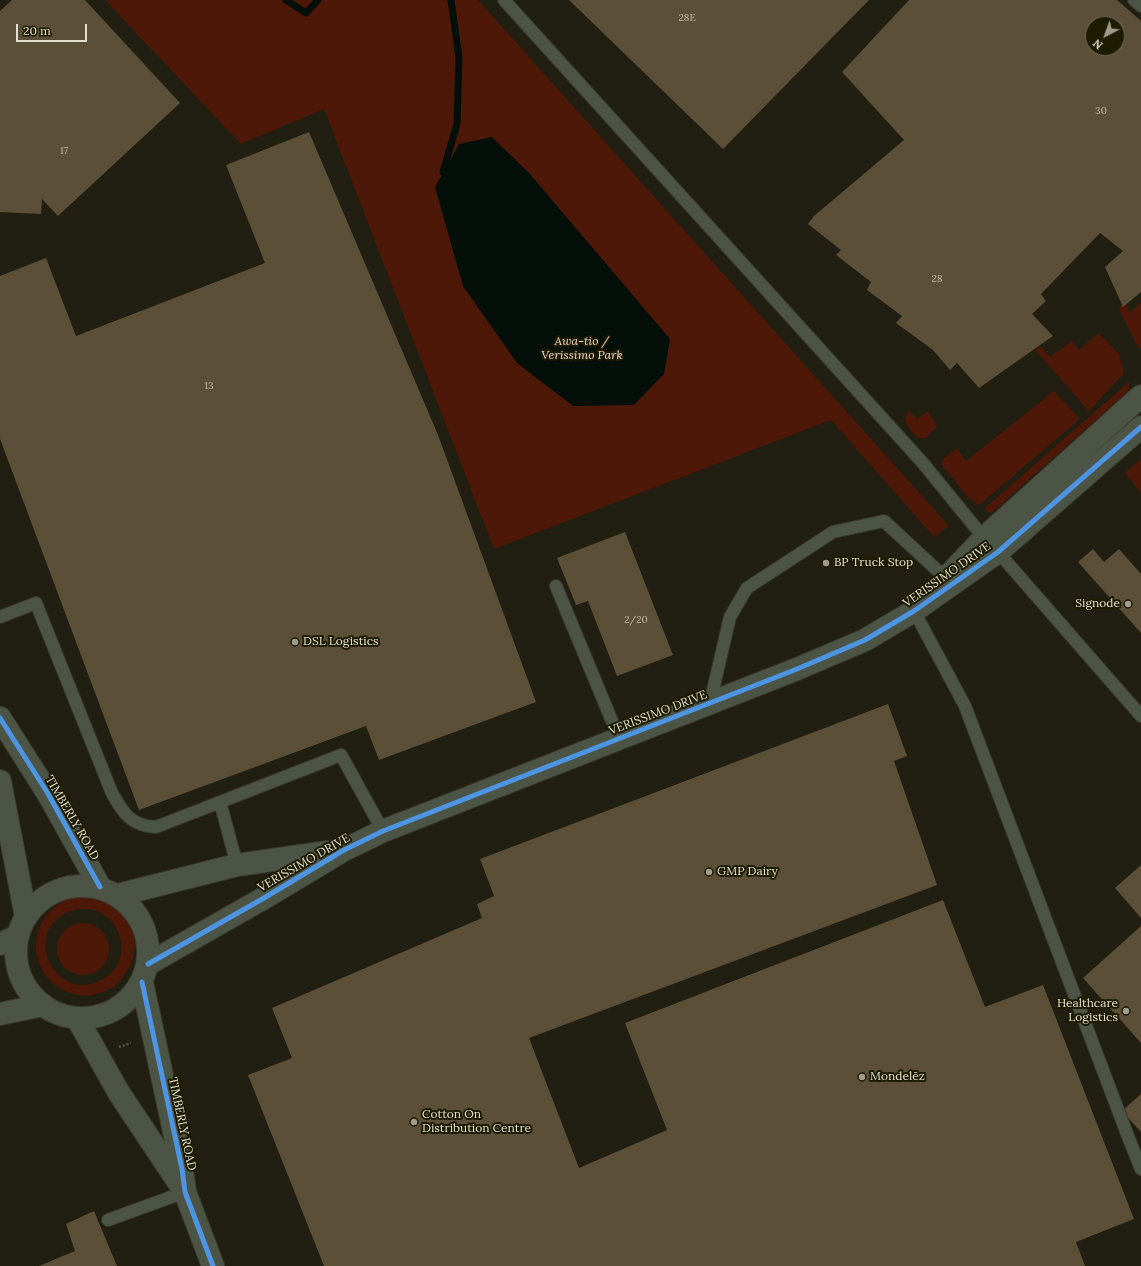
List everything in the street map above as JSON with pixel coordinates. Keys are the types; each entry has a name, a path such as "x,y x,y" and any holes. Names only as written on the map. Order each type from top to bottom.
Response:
{"street":[{"name":"VERISSIMO DRIVE","path":"991,545 1141,396"},
{"name":"VERISSIMO DRIVE","path":"145,973 264,898 344,850 383,832 619,738 798,669 865,640 914,611 991,545 1141,427"},
{"name":"TIMBERLY ROAD","path":"0,718 109,891"},
{"path":"0,781 16,955 20,974 29,991 43,1005 59,1014 77,1018 97,1017 115,1010 130,998 145,973 148,944 143,925 133,908 109,891 79,885 58,890 40,901 14,932"},
{"name":"VERISSIMO DRIVE","path":"109,891 237,865 344,850"},
{"name":"TIMBERLY ROAD","path":"145,973 185,1192"},
{"path":"0,1014 43,1005"},
{"name":"TIMBERLY ROAD","path":"77,1018 119,1093 185,1192 213,1266"}],"lane":[{"path":"504,0 922,462 991,545 1141,716"},
{"path":"1134,0 1141,6"},
{"path":"710,703 730,618 747,588 833,532 884,521 949,581"},
{"path":"556,586 619,738"},
{"path":"0,617 36,603 112,793 127,817 136,823 156,827 341,755 383,832"},
{"path":"914,611 965,706 1141,1169"},
{"path":"220,802 237,865"},
{"path":"108,1220 185,1192"}],"path":[{"path":"116,1048 135,1042"}],"green space":[{"name":"Awa-tio / Verissimo Park","path":"105,0 478,0 949,526 934,537 831,420 494,549 324,109 241,144"},
{"path":"1125,300 1130,313 1141,302 1141,348 1138,347 1119,309"},
{"path":"1099,333 1119,354 1124,373 1089,411 1036,351 1040,346 1050,357 1072,341 1079,350"},
{"path":"1130,381 1129,389 1125,394 990,514 985,508"},
{"path":"1054,391 1080,419 979,505 968,497 941,464 944,458 957,448 966,461"},
{"path":"908,410 917,419 928,411 937,426 926,438 918,438 908,426 906,422 906,415"},
{"path":"1141,459 1141,493 1125,473"},
{"path":"92,896 107,902 121,911 132,929 135,947 130,966 116,985 110,989 88,996 73,994 63,990 52,982 44,973 39,962 36,951 36,939 46,916 55,907 71,898","holes":["77,909 89,909 103,914 114,925 121,939 122,946 118,962 111,973 101,980 85,985 71,983 59,975 50,964 46,951 46,937 53,923 67,912"]},
{"path":"83,923 97,927 105,935 109,949 105,963 97,971 83,975 69,971 61,963 57,949 61,935 69,927"}],"shaded area":[{"path":"492,137 529,173 670,339 664,374 634,405 573,406 517,363 463,286 435,187 459,144"}],"building":[{"path":"12,0 85,0 180,103 58,216 42,199 41,214 0,212 0,11"},
{"path":"569,0 869,0 723,149"},
{"path":"909,0 1117,0 1141,21 1141,292 1123,307 1105,267 1123,251 1100,233 1041,294 1046,301 1032,314 1053,336 979,388 957,363 950,370 933,350 896,323 902,316 867,290 871,282 836,255 841,250 808,224 814,216 904,140 842,72"},
{"path":"309,132 438,435 536,702 379,760 366,726 139,810 0,439 0,276 46,258 76,336 265,263 226,165"},
{"path":"625,532 673,655 617,676 588,601 576,605 557,558"},
{"name":"Signode","path":"1093,549 1104,562 1119,549 1141,574 1141,633 1078,562"},
{"path":"888,704 907,756 894,761 937,885 529,1038 579,1168 667,1130 625,1023 943,900 985,1007 1043,985 1134,1219 1076,1242 1085,1266 324,1266 248,1075 292,1058 272,1008 482,918 477,904 494,896 480,859"},
{"path":"1141,865 1141,918 1115,888"},
{"name":"Healthcare Logistics","path":"1141,926 1141,1043 1083,978"},
{"path":"1141,1094 1141,1132 1122,1111"},
{"path":"94,1211 117,1266 39,1266 75,1251 66,1224"}],"waterway":[{"path":"286,0 306,13 318,0"},
{"path":"443,172 457,124 459,58 451,0"}],"cycle path":[{"path":"148,964 264,898 344,850 383,831 797,669 865,640 914,611 998,552 1141,427"},
{"path":"0,718 47,792 100,887"},
{"path":"142,982 182,1169 185,1192 213,1266"}],"place":[{"name":"BP Truck Stop","path":"826,563"},
{"name":"Signode","path":"1128,604"},
{"name":"DSL Logistics","path":"295,642"},
{"name":"GMP Dairy","path":"709,872"},
{"name":"Healthcare Logistics","path":"1126,1011"},
{"name":"Mondelēz","path":"862,1077"},
{"name":"Cotton On Distribution Centre","path":"414,1122"}]}
